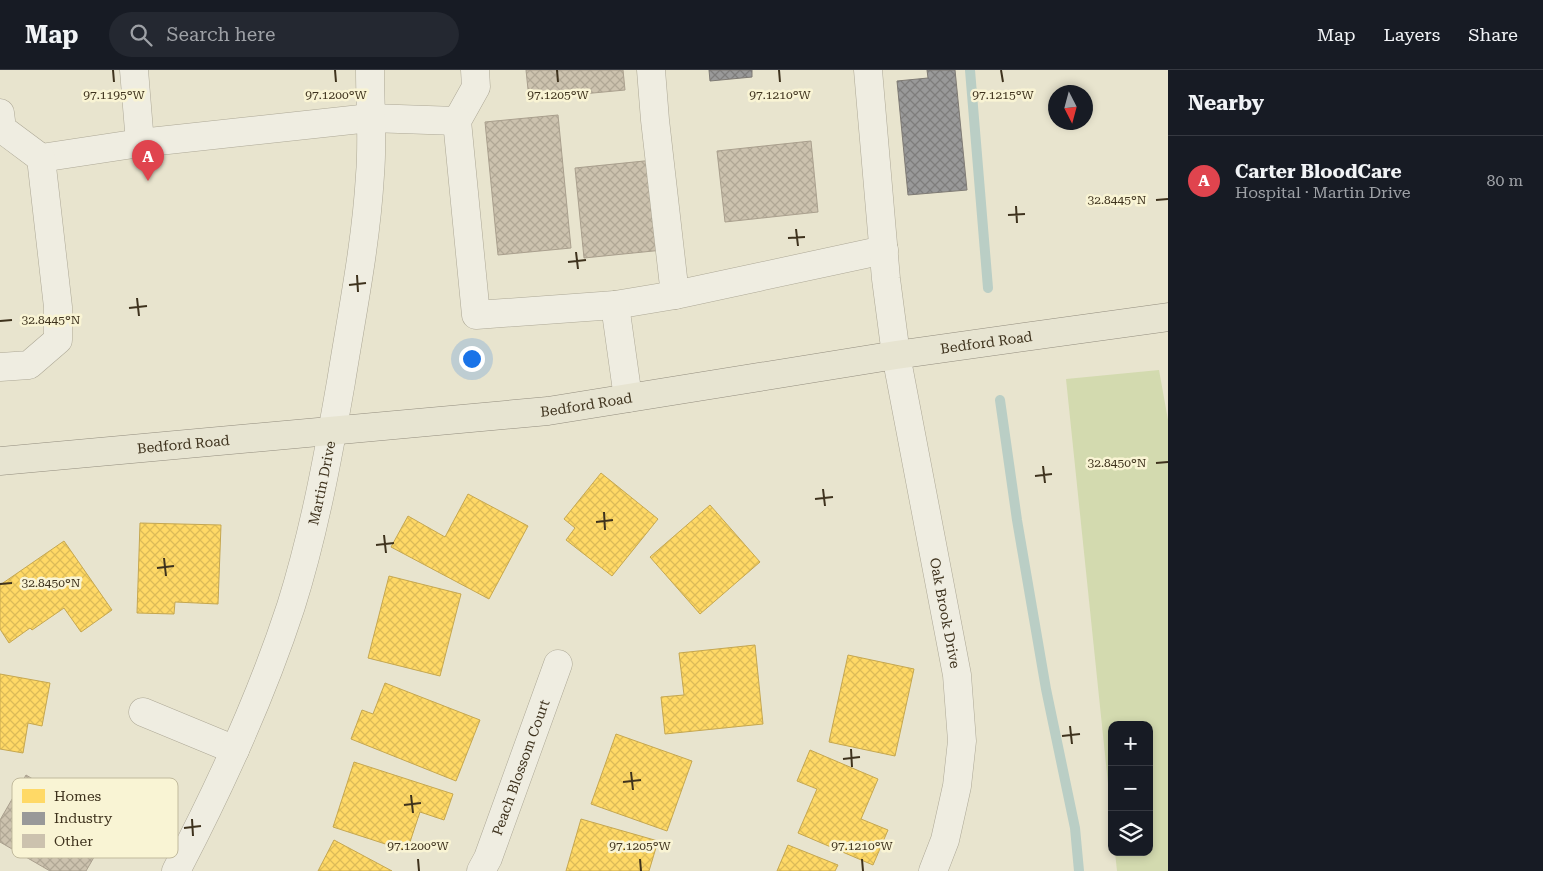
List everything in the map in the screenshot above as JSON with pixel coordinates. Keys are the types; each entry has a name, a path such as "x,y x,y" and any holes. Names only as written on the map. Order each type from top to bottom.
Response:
{"main road":[{"name":"Bedford Road","path":"0,461 548,410 896,355 1168,317"}],"street":[{"path":"134,70 140,143"},
{"name":"Martin Drive","path":"176,871 218,790 258,697 291,606 308,544 333,430 363,242 370,174 370,70"},
{"path":"475,70 476,87 457,121 476,315 615,305 675,295 884,250"},
{"path":"652,70 655,120 675,295"},
{"name":"Oak Brook Drive","path":"868,70 884,250 896,355 957,675 962,741 958,786 945,840 933,871"},
{"path":"0,113 2,128 41,158 58,307 58,340 29,364 0,367"},
{"path":"41,158 140,143 370,118 457,121"},
{"path":"615,305 628,398"},
{"name":"Peach Blossom Court","path":"481,871 488,858 558,664"},
{"path":"143,712 236,750"}],"green space":[{"path":"1159,370 1168,420 1168,871 1117,871 1115,856 1153,856 1153,721 1108,721 1108,783 1066,379"}],"building: Homes":[{"path":"601,473 658,519 612,576 566,540 575,528 564,519"},
{"path":"468,494 528,526 489,599 391,547 408,516 445,537"},
{"path":"710,505 760,562 700,614 650,557"},
{"path":"140,523 221,525 218,604 175,602 174,614 137,613"},
{"path":"64,541 112,610 81,632 64,608 9,643 0,629 0,585"},
{"path":"389,576 461,594 440,676 368,658"},
{"path":"755,645 763,724 665,734 661,697 684,695 679,653"},
{"path":"848,655 914,669 895,756 829,742"},
{"path":"0,674 50,683 42,726 28,723 23,753 0,749"},
{"path":"385,683 480,720 456,781 351,739 362,710 373,714"},
{"path":"616,734 692,761 667,831 591,804"},
{"path":"810,750 878,779 861,819 888,830 873,865 798,833 817,789 797,781"},
{"path":"354,762 453,794 444,820 420,812 407,851 333,827"},
{"path":"581,819 658,841 649,871 566,871"},
{"path":"334,840 392,871 318,871"},
{"path":"788,845 838,865 835,871 777,871"}],"building: Industry":[{"path":"709,70 752,70 752,77 710,81"},
{"path":"927,70 955,70 967,190 908,195 897,81 928,78"}],"building: Other":[{"path":"526,70 623,70 625,90 529,99"},
{"path":"558,115 571,248 498,255 485,122"},
{"path":"811,141 818,212 725,222 717,151"},
{"path":"654,160 663,250 584,258 575,168"},
{"path":"12,799 12,849 0,842 0,820"},
{"path":"28,858 94,858 86,871 50,871"}],"waterway":[{"path":"970,70 988,288"},
{"path":"1000,400 1017,520 1046,689 1075,828 1079,871"}],"place":[{"name":"Carter BloodCare","path":"148,181"}]}
